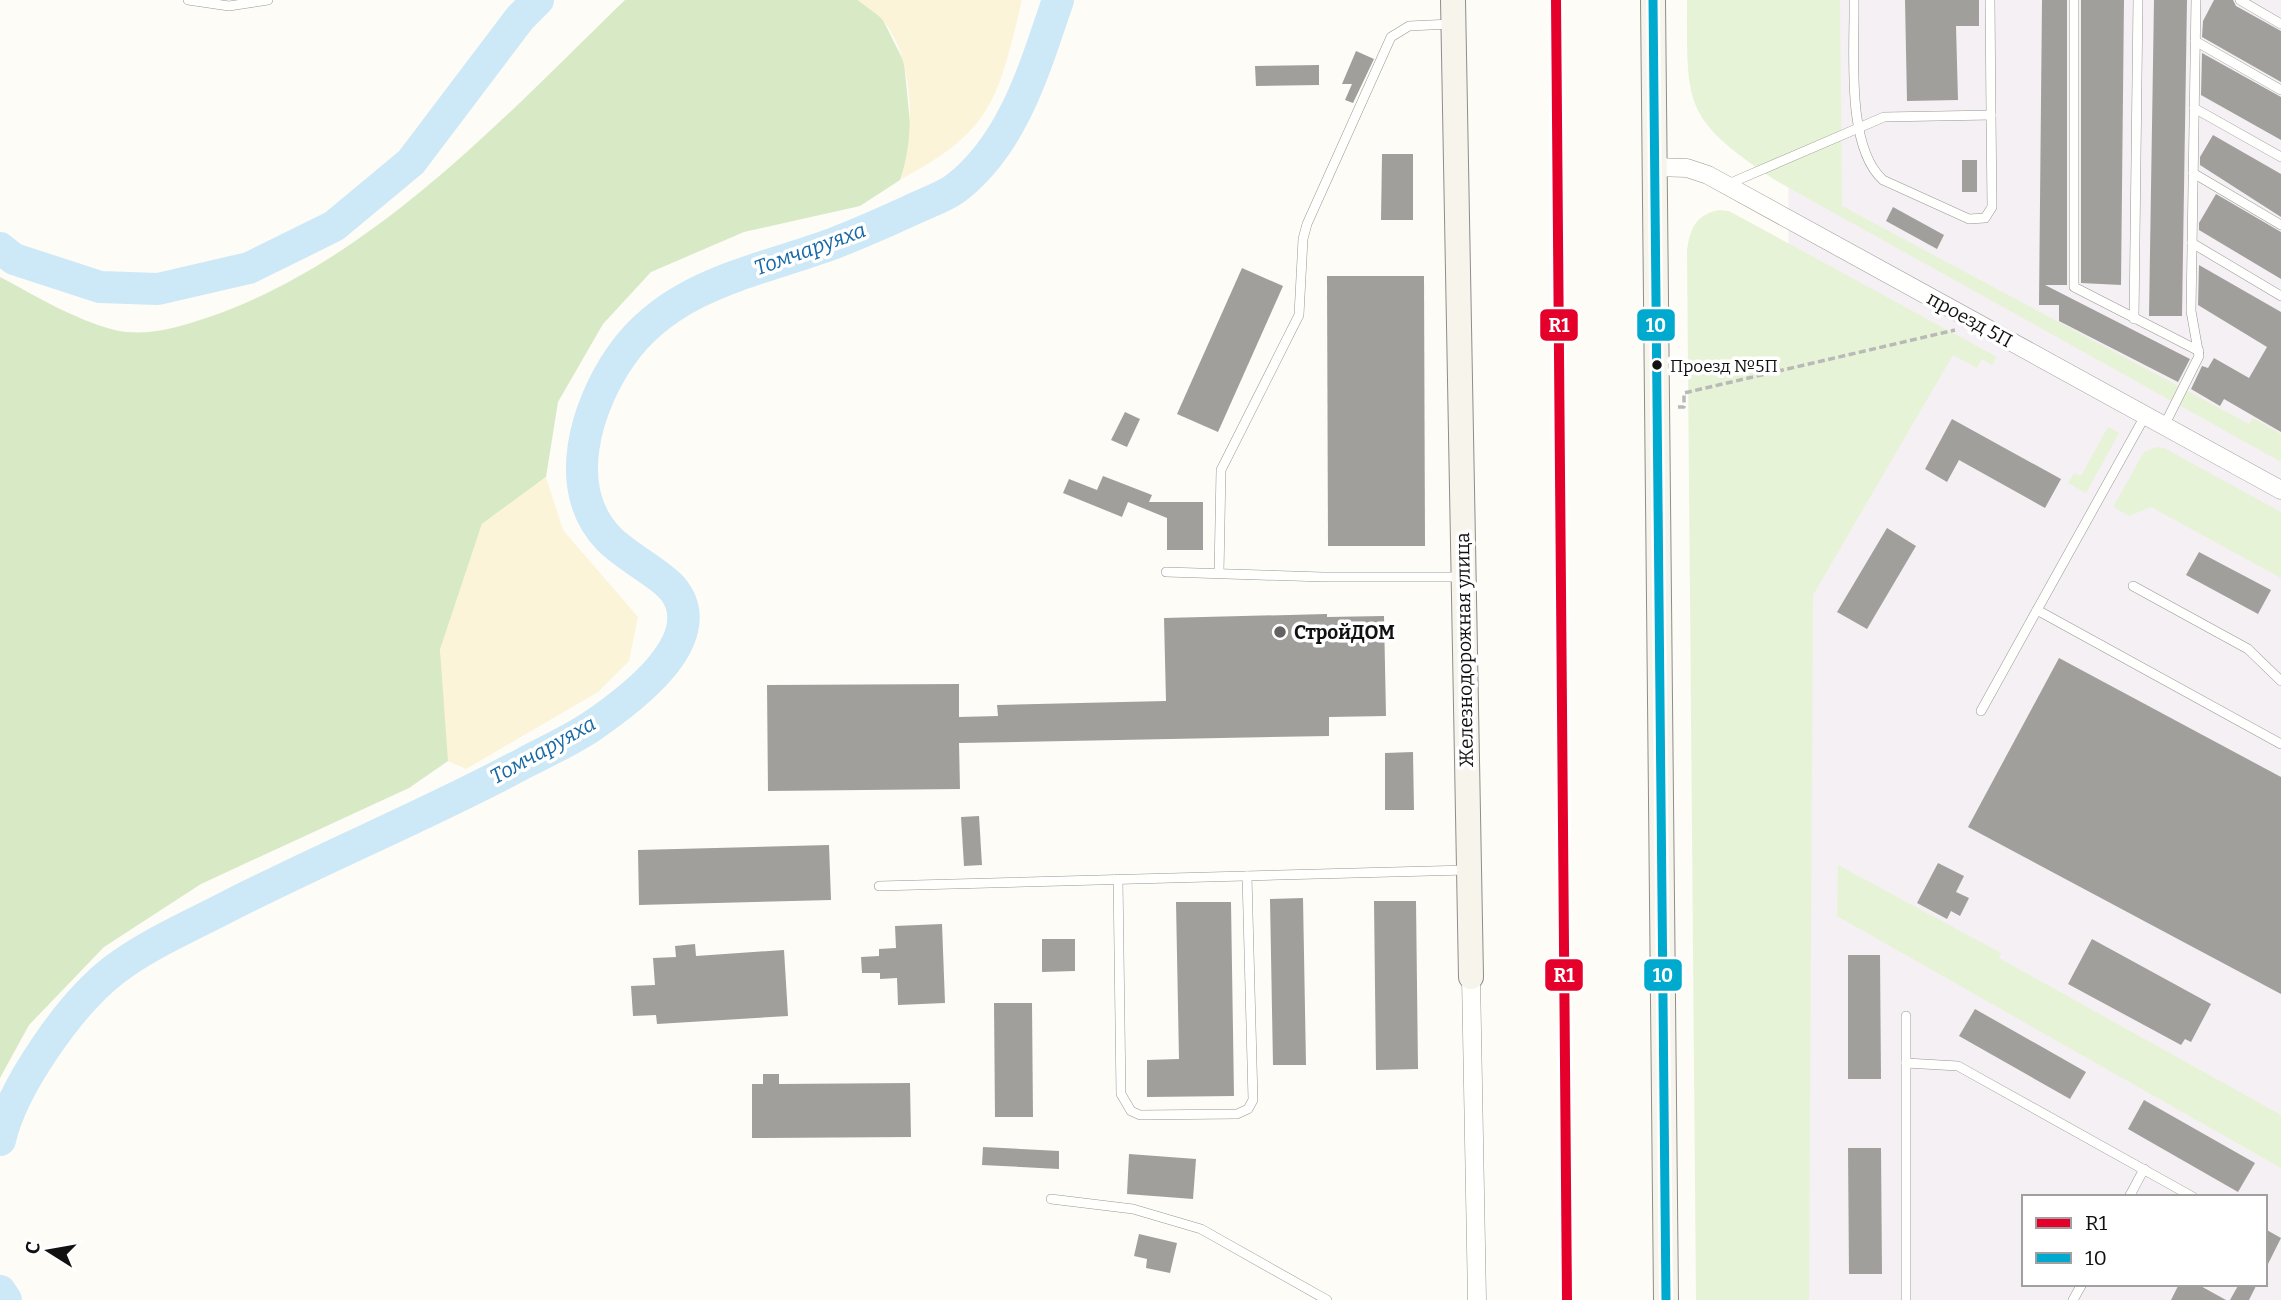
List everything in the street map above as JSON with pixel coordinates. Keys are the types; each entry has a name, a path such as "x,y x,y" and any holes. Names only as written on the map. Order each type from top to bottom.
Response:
{"main road":[{"path":"1653,0 1666,1300"},
{"name":"Железнодорожная улица","path":"1453,12 1471,977"}],"street":[{"name":"проезд 5П","path":"1654,167 1687,168 1726,185 2281,490"},
{"name":"Железнодорожная улица","path":"1471,977 1477,1300"}],"lane":[{"path":"188,0 229,6 268,0"},
{"path":"1854,0 1857,127 1874,170 1883,180 1977,220 1985,218 1992,207 1990,0"},
{"path":"2074,0 2071,279 2078,292 2199,351"},
{"path":"2134,319 2138,0"},
{"path":"2164,426 2198,360 2199,351 2191,311 2196,0"},
{"path":"2240,0 2281,24"},
{"path":"1219,573 1221,470 1299,315 1303,239 1307,224 1391,37 1409,26 1453,12"},
{"path":"2195,41 2281,90"},
{"path":"2194,108 2281,157"},
{"path":"1726,185 1884,117 1991,115"},
{"path":"2193,173 2281,225"},
{"path":"2192,243 2281,296"},
{"path":"1981,711 2145,416"},
{"path":"1166,572 1462,577"},
{"path":"2133,586 2248,649 2281,681"},
{"path":"2037,610 2281,744"},
{"path":"878,886 1469,870"},
{"path":"1118,879 1121,1094 1125,1104 1140,1115 1237,1114 1248,1109 1252,1100 1247,876"},
{"path":"1906,1016 1906,1300"},
{"path":"1906,1063 1958,1066 2190,1195"},
{"path":"2130,1195 2144,1169"},
{"path":"1051,1199 1133,1209 1201,1228 1327,1300"}],"path":[{"path":"1684,407 1684,393 1979,324"}],"shaded area":[{"path":"1788,0 2281,0 2281,1300 1777,1300 1789,596"}],"green space":[{"path":"625,0 858,0 882,18 904,62 910,123 909,155 900,180 860,206 744,232 651,272 603,324 558,402 546,477 482,524 440,650 454,732 448,761 409,788 201,884 104,947 29,1025 0,1078 0,277 71,314 100,326 126,332 149,332 182,326 264,294 322,263 430,184 531,92"},
{"path":"1687,0 1840,0 1842,206 2249,424 2253,418 2281,434 2281,462 1775,180 1745,159 1722,141 1696,107 1688,65"},
{"path":"1719,210 1729,211 1997,357 1992,365 1982,359 1977,368 1953,355 1813,595 1809,1300 1696,1300 1687,251 1695,224 1704,215"},
{"path":"2108,427 2119,433 2086,493 2068,483 2074,473 2081,476"},
{"path":"2156,447 2164,448 2281,512 2281,578 2151,507 2129,516 2113,507 2144,452"},
{"path":"1838,865 2001,953 1999,958 2281,1115 2281,1168 1837,916"}],"sand":[{"path":"858,0 1022,0 1006,63 987,108 974,127 955,145 900,180 909,141 906,73 892,33 880,17"},
{"path":"546,477 563,530 638,617 629,661 598,692 466,769 448,761 440,650 482,524"}],"building":[{"path":"1905,0 1979,0 1979,26 1956,26 1958,100 1907,101"},
{"path":"2042,0 2067,0 2067,285 2045,285 2190,359 2178,382 2059,321 2059,305 2039,305"},
{"path":"2081,0 2124,0 2121,285 2081,283"},
{"path":"2154,0 2187,0 2182,316 2149,316"},
{"path":"2214,0 2233,0 2236,6 2281,31 2281,82 2202,37 2203,21"},
{"path":"1356,51 1374,59 1353,103 1345,100 1352,84 1342,84"},
{"path":"2202,53 2281,97 2281,140 2201,95"},
{"path":"1319,65 1319,85 1256,86 1255,66"},
{"path":"2213,135 2281,174 2281,217 2200,165 2200,157"},
{"path":"1382,154 1413,154 1413,220 1381,220"},
{"path":"1962,160 1977,160 1977,192 1962,192"},
{"path":"2216,194 2281,232 2281,279 2199,230 2199,223"},
{"path":"1893,207 1944,235 1937,249 1886,221"},
{"path":"2199,265 2281,312 2281,432 2224,399 2220,406 2191,389 2202,366 2208,368 2214,358 2249,378 2267,347 2198,305"},
{"path":"1242,268 1283,286 1218,432 1177,414"},
{"path":"1327,276 1424,276 1425,546 1328,546"},
{"path":"1125,412 1140,419 1127,447 1111,440"},
{"path":"1952,419 2061,479 2045,508 1959,460 1947,482 1925,469"},
{"path":"1103,476 1152,495 1149,502 1203,502 1203,550 1167,550 1167,518 1128,502 1122,517 1063,493 1069,479 1097,490"},
{"path":"1887,528 1916,546 1867,629 1837,612"},
{"path":"2199,552 2271,590 2258,614 2186,575"},
{"path":"1327,614 1327,617 1384,616 1386,716 1329,717 1329,736 959,743 960,789 768,791 767,685 959,684 959,717 998,716 997,705 1166,701 1164,618"},
{"path":"2059,658 2281,777 2281,994 1968,827"},
{"path":"1413,752 1414,810 1385,810 1385,753"},
{"path":"979,816 982,865 964,866 961,817"},
{"path":"829,845 831,900 639,905 638,850"},
{"path":"1938,863 1964,876 1956,892 1969,898 1960,916 1951,911 1947,919 1917,903"},
{"path":"1303,898 1306,1065 1273,1065 1270,899"},
{"path":"1374,901 1416,901 1418,1069 1376,1070"},
{"path":"1176,902 1231,902 1234,1096 1147,1097 1147,1060 1179,1059"},
{"path":"942,924 945,1003 898,1005 897,978 880,979 880,973 862,973 861,957 879,956 879,949 896,948 895,926"},
{"path":"1042,939 1075,939 1075,971 1042,972"},
{"path":"2092,939 2211,1004 2191,1042 2185,1039 2181,1045 2068,984"},
{"path":"695,944 696,956 784,950 788,1016 657,1024 656,1015 633,1016 631,986 655,985 653,958 676,957 675,946"},
{"path":"1848,955 1880,955 1881,1079 1848,1079"},
{"path":"994,1003 1032,1003 1033,1117 995,1117"},
{"path":"1975,1009 2086,1072 2070,1099 1959,1036"},
{"path":"763,1074 779,1074 779,1084 910,1083 911,1137 752,1138 752,1084 763,1084"},
{"path":"2144,1100 2255,1163 2238,1192 2128,1129"},
{"path":"983,1147 1059,1151 1059,1169 982,1165"},
{"path":"1848,1148 1881,1148 1882,1274 1849,1274"},
{"path":"1129,1154 1196,1159 1193,1199 1127,1194"},
{"path":"2267,1230 2281,1238 2267,1266"},
{"path":"1139,1234 1177,1243 1170,1273 1146,1268 1147,1259 1134,1256"},
{"path":"2178,1286 2201,1286 2226,1300 2171,1300"},
{"path":"2238,1286 2256,1286 2249,1300 2230,1300"}],"waterway":[{"name":"Томчаруяха","path":"0,248 14,259 100,287 158,289 249,268 334,226 411,162 520,18 538,0"},
{"name":"Томчаруяха","path":"0,1140 17,1096 45,1048 79,1003 114,970 182,929 451,800 574,737 623,703 660,668 674,649 682,629 683,609 667,583 609,539 594,519 585,496 583,447 597,399 608,376 641,332 664,312 690,296 717,283 832,244 939,198 956,188 976,170 1008,126 1031,77 1058,0"},
{"name":"Томчаруяха","path":"0,1291 6,1300"}],"transit line":[{"name":"R1","path":"1556,0 1567,1300"},
{"name":"10","path":"1653,0 1666,1300"}],"place":[{"name":"Проезд №5П","path":"1657,365"},
{"name":"СтройДОМ","path":"1280,632"}]}
